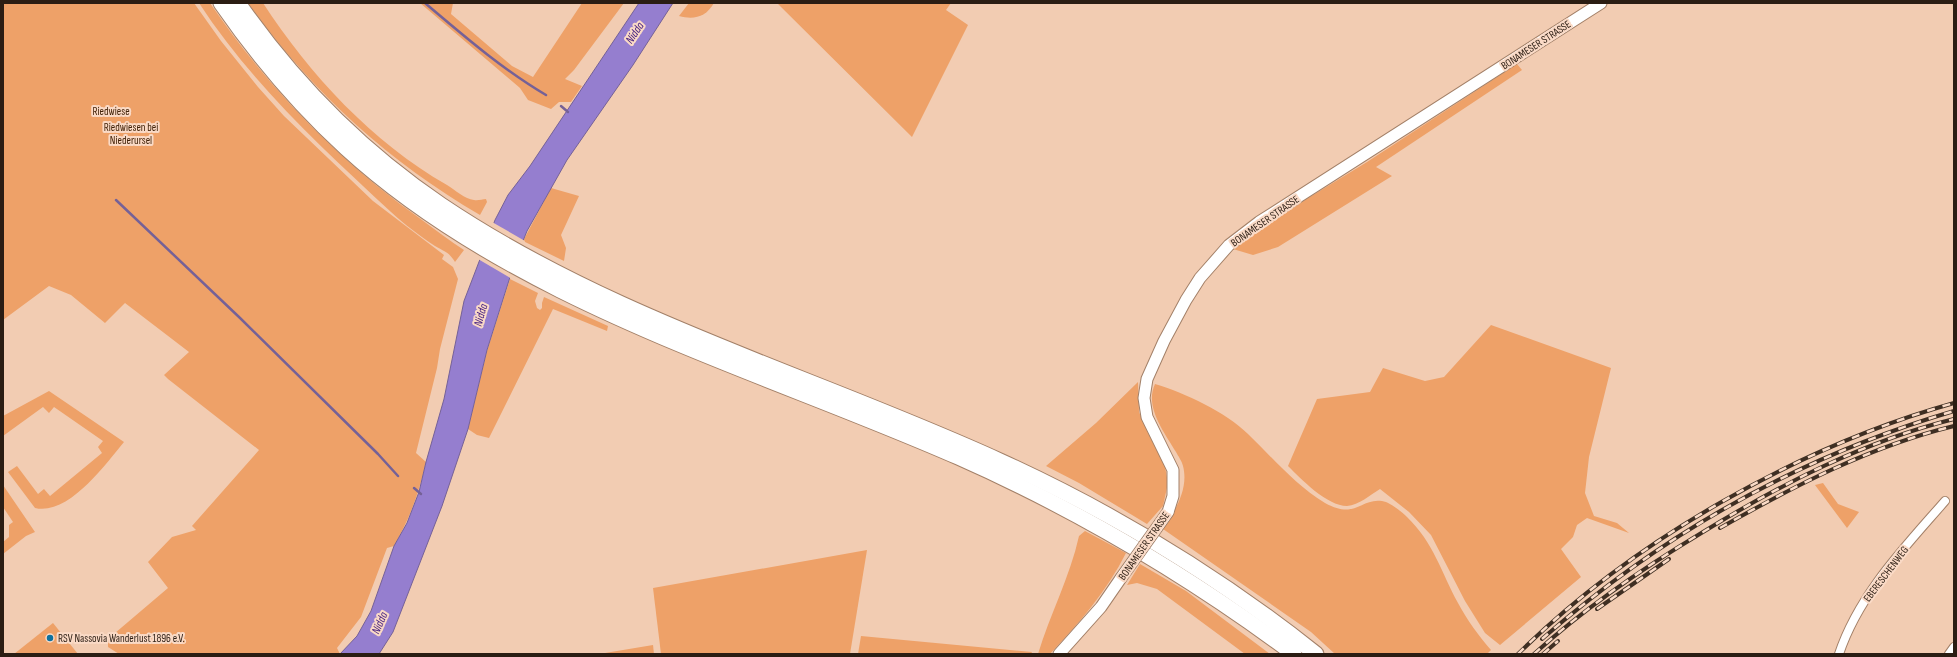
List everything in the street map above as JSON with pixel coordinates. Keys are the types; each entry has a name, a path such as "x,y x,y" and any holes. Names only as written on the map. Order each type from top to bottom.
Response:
{"highway":[{"path":"221,3 270,67 308,111 346,148 417,205 476,235 606,312 668,340 950,454 1071,511 1166,566 1294,654"},
{"path":"238,3 275,54 318,102 356,138 406,180 441,205 476,235"},
{"path":"521,261 576,282 677,328 923,427 1001,461 1073,496 1176,556 1252,607 1316,654"}],"street":[{"name":"BONAMESER STRASSE","path":"1059,654 1101,607 1168,512 1173,496 1173,470 1149,422 1145,408 1145,386 1155,358 1182,307 1211,265 1234,241 1259,222 1601,3"},
{"name":"EBERESCHENWEG","path":"1839,654 1857,614 1888,567 1945,501"},
{"path":"1949,654 1954,647"}],"green space":[{"name":"Riedwiesen bei Niederursel","path":"3,3 194,3 221,41 258,87 284,116 373,201 444,255 442,259 453,267 458,279 416,453 426,462 420,484 400,536 394,546 387,548 361,617 337,648 340,654 119,654 108,647 108,639 168,588 148,562 172,537 196,530 192,526 259,450 164,375 189,352 125,303 105,323 71,295 49,286 3,320"},
{"path":"199,3 210,3 232,34 280,93 333,147 391,197 464,250 455,262 448,254 424,238 396,216 313,139 242,61"},
{"path":"248,3 263,3 281,30 322,81 368,128 393,149 419,168 464,196 476,200 486,199 487,202 480,215 413,171 352,121 297,65"},
{"path":"420,3 453,3 451,14 512,66 533,77 582,3 624,3 574,70 565,79 582,86 571,102 559,102 551,109 528,100 520,88"},
{"path":"689,3 714,3 707,12 699,16 690,18 679,16"},
{"path":"777,3 951,3 946,10 968,25 912,137"},
{"path":"1517,64 1522,70 1376,167 1392,176 1278,247 1253,255 1233,249 1305,200 1367,162"},
{"path":"551,188 579,196 561,235 566,248 564,261 523,241"},
{"path":"510,279 538,293 535,301 537,308 540,310 542,308 544,297 608,326 607,331 553,309 489,438 477,435 468,429 487,351"},
{"path":"1491,325 1611,368 1589,457 1585,493 1594,516 1617,523 1629,533 1587,518 1577,525 1573,537 1561,549 1581,577 1500,645 1485,633 1465,601 1431,535 1409,512 1380,489 1356,504 1347,506 1331,502 1315,491 1288,466 1317,399 1370,392 1383,368 1425,381 1444,377"},
{"path":"1138,382 1139,412 1148,433 1163,456 1168,483 1163,506 1147,524 1079,483 1046,466 1096,423"},
{"path":"1155,384 1192,398 1228,418 1248,434 1294,480 1325,503 1335,508 1351,509 1368,502 1382,501 1389,503 1399,510 1416,527 1431,547 1452,591 1473,628 1491,650 1487,654 1335,654 1311,632 1163,529 1180,499 1184,483 1184,475 1182,462 1157,420 1154,411 1152,393"},
{"path":"49,391 124,442 85,487 73,497 48,508 35,508 8,472 17,466 38,494 44,489 50,496 102,453 98,447 103,441 54,407 49,413 43,407 3,436 3,416"},
{"path":"1823,483 1838,504 1859,512 1847,528 1815,485"},
{"path":"3,485 35,532 26,536 3,554 3,542 9,537 9,525 13,522 3,507"},
{"path":"1085,531 1126,553 1092,606 1050,654 1038,654 1065,581 1079,536"},
{"path":"867,550 850,654 661,654 653,588"},
{"path":"1140,564 1186,591 1270,654 1245,654 1157,589 1137,583 1127,585"},
{"name":"RSV Nassovia Wanderlust 1896 e.V.","path":"53,623 78,654 14,654"},
{"path":"861,636 1032,652 1031,654 858,654"},
{"path":"653,645 654,654 599,654"}],"water":[{"name":"Nidda","path":"639,3 673,3 633,65 567,160 527,231 516,258 487,350 468,429 442,506 393,632 379,654 340,654 357,636 371,611 394,546 407,523 419,492 444,399 464,301 495,220 508,195 530,166"}],"pier":[{"path":"492,222 525,241 512,279 478,259"}],"waterway":[{"path":"425,3 499,63 546,95"},
{"path":"561,106 568,112"},
{"path":"116,200 239,317 378,454 398,476"},
{"path":"414,488 421,494"}],"railway":[{"path":"1518,654 1563,613 1613,573 1665,536 1721,502 1778,472 1837,444 1896,421 1954,403"},
{"path":"1542,639 1635,565 1736,502 1788,475 1842,451 1897,429 1954,411"},
{"path":"1534,654 1574,620 1637,574 1763,497 1793,481 1856,452 1888,439 1954,419"},
{"path":"1720,528 1776,497 1863,456 1923,434 1954,426"},
{"path":"1597,609 1669,559"},
{"path":"1543,654 1558,641"}],"place":[{"name":"RSV Nassovia Wanderlust 1896 e.V.","path":"50,638"}],"park label":[{"name":"Riedwiese","path":"111,111"}]}
